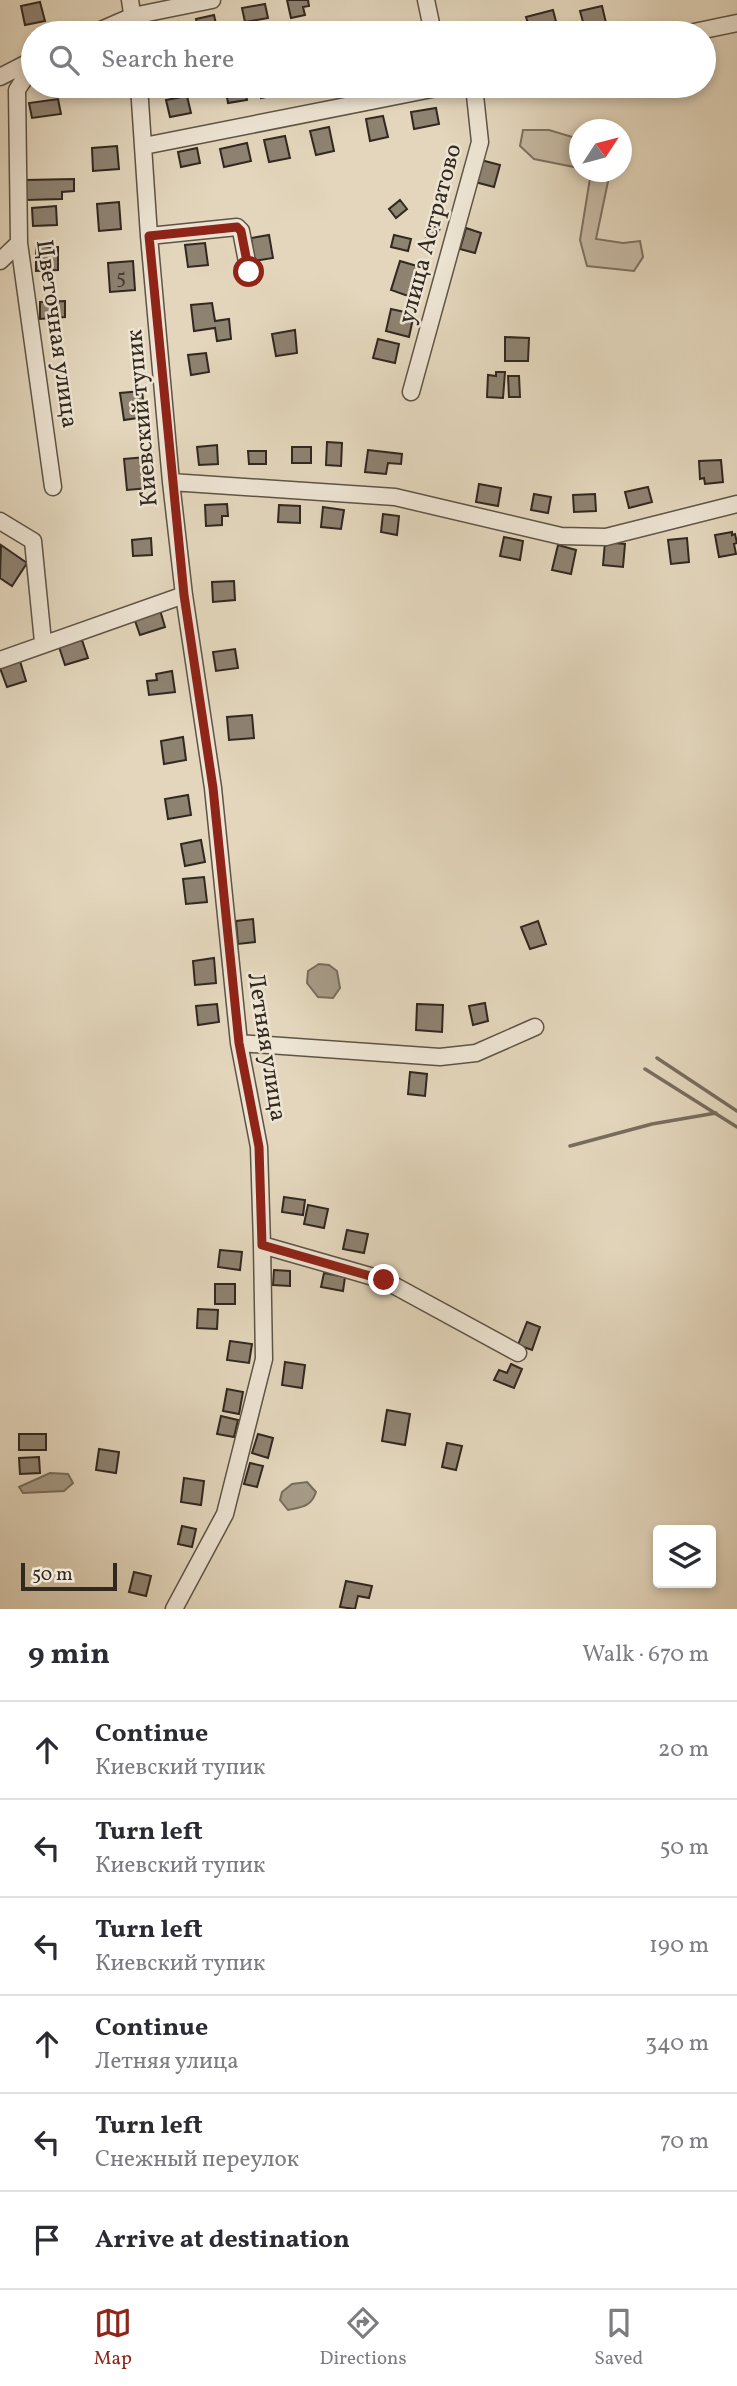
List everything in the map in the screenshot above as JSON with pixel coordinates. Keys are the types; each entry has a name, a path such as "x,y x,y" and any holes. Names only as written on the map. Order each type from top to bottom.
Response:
{"street":[{"path":"112,21 132,8 212,0"},
{"path":"426,0 430,21"},
{"path":"716,27 737,23"},
{"path":"0,77 21,67"},
{"name":"Цветочная улица","path":"21,82 17,89 19,243 53,487"},
{"name":"Киевский тупик","path":"140,98 149,236 171,482 185,599"},
{"path":"144,146 385,98"},
{"name":"улица Астратово","path":"411,392 480,142 475,98"},
{"path":"149,236 237,227 241,231 249,272"},
{"path":"0,261 19,243"},
{"path":"171,482 395,497 561,536 606,537 737,504"},
{"path":"0,521 33,541 43,642"},
{"path":"0,660 43,642 185,599"},
{"name":"Летняя улица","path":"174,1609 225,1514 264,1359 259,1147 239,1043 213,788 185,599"},
{"path":"239,1043 440,1058 476,1053 536,1027"},
{"path":"262,1245 384,1280 518,1353"}],"shaded area":[{"path":"523,130 549,130 569,136 569,166 534,159 520,146"},
{"path":"589,182 608,182 596,239 623,243 640,241 643,257 634,271 587,266 580,240"},
{"path":"319,964 329,965 337,971 340,988 333,998 318,997 307,983 308,971"},
{"path":"50,1473 68,1474 73,1483 64,1491 23,1493 19,1487"},
{"path":"307,1482 316,1492 311,1501 305,1506 288,1510 280,1500 282,1492 292,1484"}],"building":[{"path":"287,0 308,0 309,6 303,7 305,15 291,18"},
{"path":"40,2 45,21 24,21 21,6"},
{"path":"265,4 268,18 245,21 242,8"},
{"path":"602,6 606,21 583,21 580,11"},
{"path":"553,10 556,21 527,21 526,17"},
{"path":"214,15 215,21 196,21"},
{"path":"187,98 191,113 170,117 166,100"},
{"path":"227,98 247,100 228,103"},
{"path":"58,99 61,114 32,118 29,103"},
{"path":"436,108 439,124 414,129 411,112"},
{"path":"383,116 388,137 370,141 366,119"},
{"path":"329,127 334,151 316,155 310,131"},
{"path":"285,136 290,158 269,162 264,140"},
{"path":"247,143 251,161 224,167 220,149"},
{"path":"117,146 119,169 93,171 92,148"},
{"path":"197,148 200,163 181,167 178,152"},
{"path":"481,160 500,165 494,187 475,182"},
{"path":"74,179 74,191 62,192 62,199 26,200 25,180"},
{"path":"400,200 407,209 396,218 389,209"},
{"path":"119,202 121,229 99,231 97,204"},
{"path":"56,206 57,225 33,226 32,208"},
{"path":"430,225 440,228 436,240 426,237"},
{"path":"466,228 481,233 475,253 460,249"},
{"path":"269,235 273,258 254,261 251,238"},
{"path":"394,235 411,239 408,251 391,247"},
{"path":"205,243 208,265 188,267 185,245"},
{"path":"36,247 58,247 58,270 36,271"},
{"path":"133,261 135,290 110,292 108,263"},
{"path":"400,261 417,266 408,296 391,290"},
{"path":"65,301 65,317 40,319 40,302"},
{"path":"212,303 215,321 229,319 231,339 217,341 215,328 194,331 191,305"},
{"path":"391,309 414,314 409,337 386,331"},
{"path":"295,330 297,353 276,356 272,334"},
{"path":"505,337 529,338 528,361 505,361"},
{"path":"378,339 399,344 395,363 373,358"},
{"path":"206,353 209,372 191,375 188,355"},
{"path":"496,372 505,372 503,398 487,397 488,375 496,376"},
{"path":"508,376 519,376 520,397 509,397"},
{"path":"142,391 145,417 124,420 120,393"},
{"path":"327,442 342,443 341,466 326,465"},
{"path":"217,445 218,464 199,465 197,447"},
{"path":"292,447 311,447 311,463 292,463"},
{"path":"368,450 402,454 401,464 388,463 386,474 365,472"},
{"path":"248,451 266,451 266,464 249,464"},
{"path":"146,457 149,488 127,490 124,459"},
{"path":"721,460 723,482 705,484 704,478 700,479 699,461"},
{"path":"479,484 501,488 498,506 476,502"},
{"path":"648,487 652,502 629,508 625,492"},
{"path":"534,494 551,497 548,513 531,510"},
{"path":"595,494 596,511 574,512 573,495"},
{"path":"227,504 228,516 222,516 222,525 206,526 205,505"},
{"path":"279,505 300,506 300,523 278,522"},
{"path":"323,507 344,510 341,529 321,527"},
{"path":"383,514 399,516 397,535 381,532"},
{"path":"732,532 737,543 734,544 736,554 719,557 715,535"},
{"path":"504,537 523,541 520,560 500,556"},
{"path":"151,538 152,555 133,556 132,540"},
{"path":"687,538 689,562 671,564 668,540"},
{"path":"605,542 625,544 623,567 603,565"},
{"path":"1,545 27,563 12,586 0,578"},
{"path":"558,545 576,550 571,574 552,570"},
{"path":"234,581 235,600 213,602 212,582"},
{"path":"160,610 165,627 140,635 134,618"},
{"path":"82,640 88,658 65,665 59,647"},
{"path":"235,649 238,668 216,671 213,652"},
{"path":"20,661 26,681 7,687 0,668"},
{"path":"172,671 175,692 149,695 147,681 157,680 156,674"},
{"path":"252,715 254,738 229,740 227,717"},
{"path":"183,737 186,760 164,764 161,741"},
{"path":"188,795 191,815 168,819 165,799"},
{"path":"201,840 205,862 185,866 181,844"},
{"path":"204,877 207,902 186,904 183,879"},
{"path":"253,919 255,942 238,944 236,921"},
{"path":"538,921 546,944 530,949 521,927"},
{"path":"214,958 216,983 195,985 193,961"},
{"path":"485,1003 488,1021 473,1025 469,1006"},
{"path":"217,1004 219,1022 198,1025 196,1006"},
{"path":"417,1004 443,1005 442,1032 416,1030"},
{"path":"410,1072 427,1074 425,1096 408,1094"},
{"path":"284,1197 305,1200 303,1215 282,1212"},
{"path":"308,1205 328,1209 324,1228 304,1224"},
{"path":"347,1230 368,1234 364,1253 343,1249"},
{"path":"220,1250 242,1252 240,1270 218,1267"},
{"path":"274,1270 290,1271 290,1286 273,1285"},
{"path":"324,1273 345,1277 343,1291 321,1287"},
{"path":"215,1284 235,1284 235,1304 215,1304"},
{"path":"198,1309 218,1310 217,1329 197,1328"},
{"path":"527,1322 540,1327 532,1350 518,1345"},
{"path":"230,1341 252,1344 249,1363 227,1360"},
{"path":"285,1362 305,1365 302,1388 282,1385"},
{"path":"511,1364 522,1369 514,1388 494,1380 499,1370 507,1373"},
{"path":"227,1389 243,1392 239,1414 223,1411"},
{"path":"387,1410 410,1414 405,1445 382,1441"},
{"path":"221,1416 238,1420 234,1437 217,1434"},
{"path":"19,1434 46,1434 46,1450 19,1450"},
{"path":"258,1434 273,1438 268,1458 252,1453"},
{"path":"447,1443 462,1446 456,1470 442,1467"},
{"path":"99,1449 119,1452 116,1473 96,1470"},
{"path":"39,1457 40,1473 20,1474 19,1458"},
{"path":"250,1463 263,1466 257,1487 244,1484"},
{"path":"184,1478 204,1481 201,1505 181,1502"},
{"path":"182,1526 196,1529 192,1547 178,1544"},
{"path":"134,1572 151,1576 146,1596 129,1592"},
{"path":"346,1581 372,1586 369,1598 358,1596 355,1609 340,1607"}],"waterway":[{"path":"657,1058 737,1111"},
{"path":"645,1069 737,1127"},
{"path":"570,1146 652,1124 716,1113"}],"route":[{"path":"249,272 241,231 237,227 149,236 184,595 213,788 239,1043 259,1147 262,1245 384,1280"}]}
